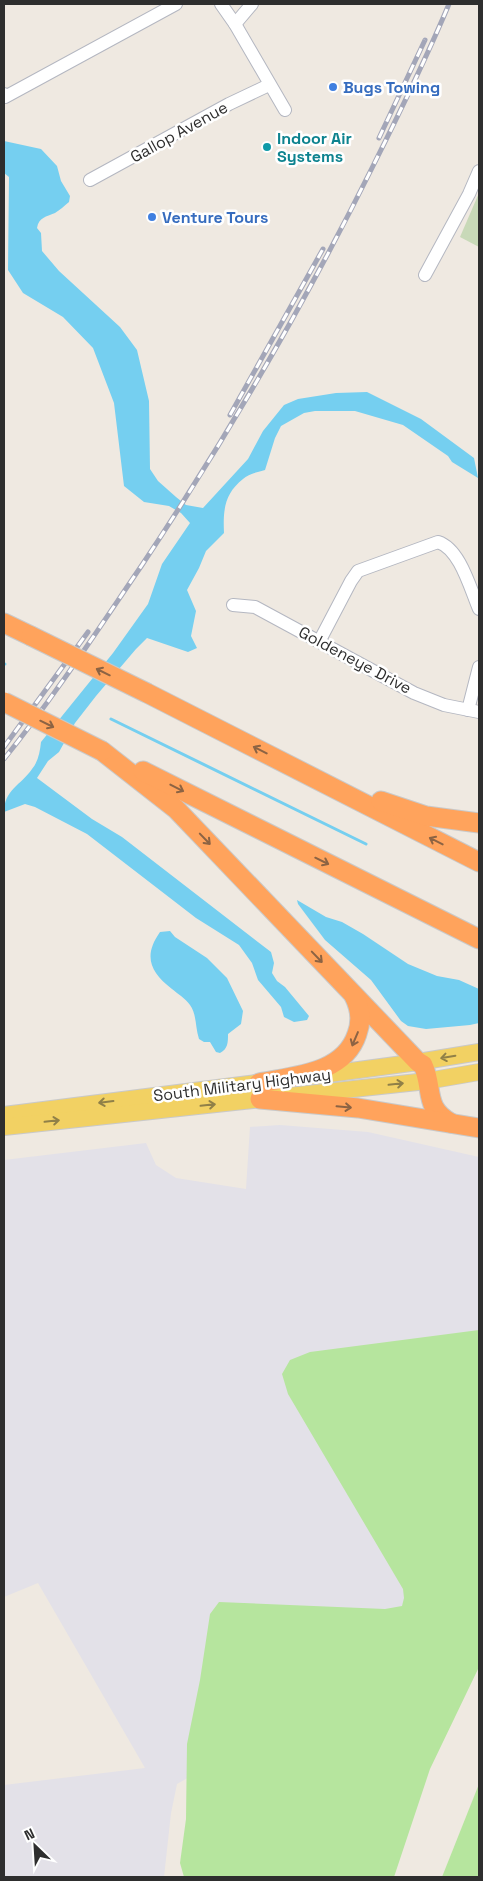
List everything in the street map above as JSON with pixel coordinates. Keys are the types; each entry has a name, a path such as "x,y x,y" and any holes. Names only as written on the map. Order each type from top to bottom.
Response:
{"highway":[{"path":"4,623 147,693 479,862"},
{"path":"4,702 479,939"},
{"path":"102,751 176,809 418,1062 423,1065 431,1103 435,1110 451,1123"},
{"path":"284,763 413,813 446,820 479,823"},
{"path":"260,1091 327,1067 345,1054 355,1042 360,1019 352,993"},
{"path":"260,1091 479,1128"}],"main road":[{"name":"South Military Highway","path":"260,1091 479,1052"},
{"name":"South Military Highway","path":"4,1127 141,1105 260,1091 427,1081 479,1072"},
{"name":"South Military Highway","path":"4,1115 141,1105"}],"street":[{"path":"5,95 176,4"},
{"path":"221,4 236,24 269,85 285,110"},
{"path":"236,24 252,4"},
{"name":"Gallop Avenue","path":"90,180 229,104 269,85"},
{"path":"425,275 469,194 479,171"},
{"path":"320,640 351,581 358,572 438,542 452,550 459,561 479,609"},
{"name":"Goldeneye Drive","path":"233,605 255,607 320,640 414,692 444,705 473,711"},
{"path":"473,711 479,667"}],"shaded area":[{"path":"280,1125 368,1132 479,1157 479,1612 177,1784 171,1813 164,1877 4,1877 4,1785 145,1768 38,1583 4,1597 4,1160 146,1143 156,1165 176,1178 246,1189 250,1127"}],"green space":[{"path":"479,193 479,247 460,237"},
{"path":"479,1330 479,1667 430,1769 394,1877 184,1877 180,1863 186,1819 187,1744 200,1680 210,1614 219,1602 385,1609 402,1606 404,1598 403,1589 288,1394 282,1374 290,1360 310,1352"},
{"path":"479,1784 479,1877 442,1877"}],"water":[{"path":"4,141 41,149 57,166 61,181 70,196 69,202 57,212 43,218 39,222 37,228 41,233 42,251 59,271 120,327 137,350 149,401 150,469 158,481 186,505 203,508 248,459 263,431 284,405 298,399 336,393 367,392 421,419 474,458 478,478 452,462 448,456 403,425 355,411 315,411 304,413 281,426 275,438 265,470 245,477 228,497 224,517 224,533 206,551 187,590 196,611 191,636 197,648 188,652 147,638 96,696 75,723 59,752 48,761 37,778 92,819 122,837 271,952 274,963 272,973 309,1016 307,1020 294,1022 284,1017 281,1007 258,980 252,963 239,945 196,918 87,834 35,807 25,804 4,812 10,793 28,775 36,763 41,742 113,653 148,604 162,564 190,523 181,513 169,506 144,502 124,486 114,403 93,348 63,317 23,293 8,270 9,177 4,173"},
{"path":"297,900 326,917 342,922 363,934 408,964 437,976 459,980 479,989 479,1023 426,1029 408,1026 401,1021 371,980 325,940"},
{"path":"170,931 175,937 207,958 227,978 243,1011 241,1024 228,1034 226,1047 220,1053 216,1052 210,1042 204,1042 199,1039 194,1013 190,1005 164,983 151,963 152,949 160,932"}],"waterway":[{"path":"111,719 366,844"}],"railway":[{"path":"4,759 58,688 142,565 204,468 263,370 346,219 412,86 449,4"},
{"path":"379,138 425,40"},
{"path":"230,415 323,249"},
{"path":"4,747 88,632"}],"place":[{"name":"Bugs Towing","path":"333,87"},
{"name":"Indoor Air Systems","path":"267,147"},
{"name":"Venture Tours","path":"152,217"}]}
